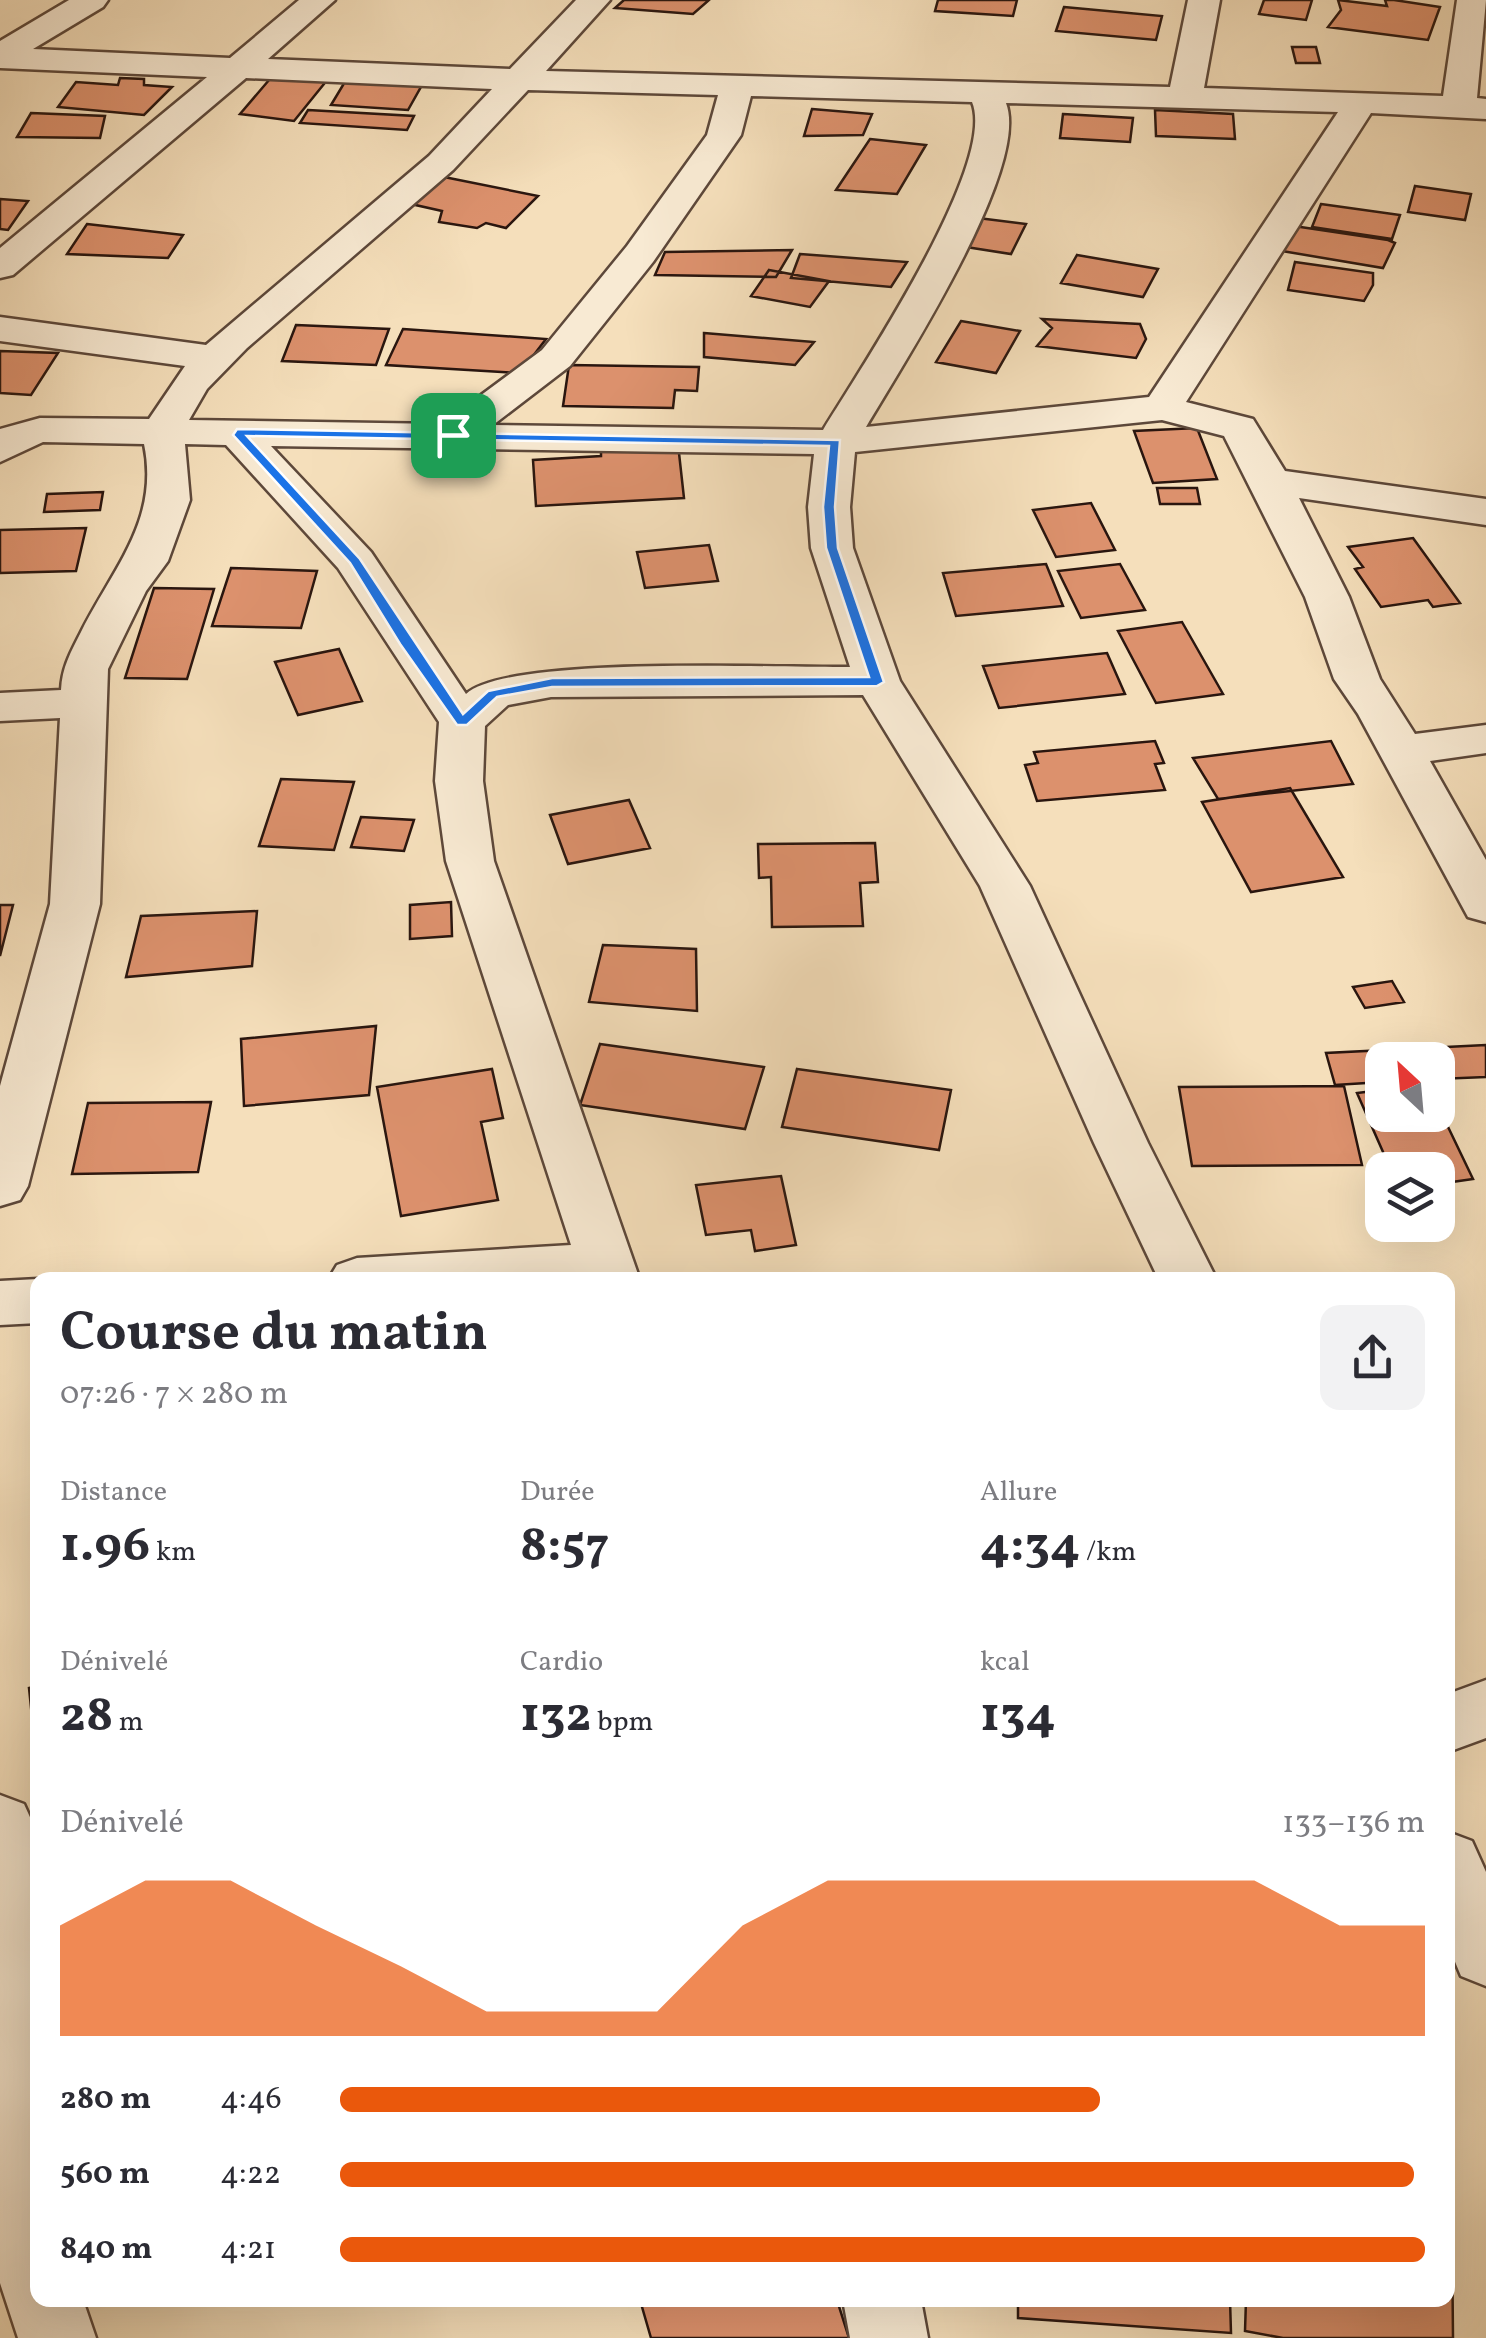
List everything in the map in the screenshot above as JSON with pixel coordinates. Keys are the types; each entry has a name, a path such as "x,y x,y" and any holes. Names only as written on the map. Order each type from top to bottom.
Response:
{"street":[{"path":"0,56 92,0"},
{"path":"0,267 319,0"},
{"path":"0,1186 75,904 86,669 125,588 146,561 169,500 168,458 162,432 190,384 216,358 297,282 440,163 594,0"},
{"path":"1185,98 1204,0"},
{"path":"0,56 521,80 1472,108 1473,0"},
{"path":"453,435 556,358 640,254 724,135 737,86"},
{"path":"985,93 994,130 974,196 930,287 836,442 829,507 832,548 877,682 1005,886 1184,1272"},
{"path":"1162,408 1361,102"},
{"path":"0,330 216,358"},
{"path":"0,450 14,438 40,430 836,442 1162,408 1238,428 1270,481 1327,597 1357,679 1486,904"},
{"path":"237,433 356,561 407,644 462,722 458,781 470,861 608,1272"},
{"path":"1270,481 1486,512"},
{"path":"462,722 493,694 552,682 877,682"},
{"path":"0,708 84,703"},
{"path":"1400,750 1486,740"},
{"path":"0,1303 30,1301"},
{"path":"1455,1720 1486,1709"},
{"path":"0,1826 30,2053"},
{"path":"1455,1880 1486,1953"},
{"path":"46,2307 57,2338"},
{"path":"883,2307 889,2338"}],"building":[{"path":"624,0 709,0 693,14 615,8"},
{"path":"938,0 1017,0 1013,16 935,11"},
{"path":"1264,0 1312,0 1306,20 1259,14"},
{"path":"1338,0 1387,6 1385,0 1394,0 1440,7 1428,40 1328,27 1341,10"},
{"path":"1064,7 1162,16 1156,40 1056,31"},
{"path":"1292,47 1316,47 1320,63 1296,63"},
{"path":"275,73 328,79 294,121 240,114"},
{"path":"120,78 144,79 144,85 172,87 144,115 58,107 76,82 118,85"},
{"path":"346,80 422,85 408,110 331,105"},
{"path":"812,109 872,114 863,135 804,136"},
{"path":"308,110 414,116 407,130 300,123"},
{"path":"1155,110 1233,114 1235,139 1156,136"},
{"path":"31,113 105,116 100,138 17,137"},
{"path":"1063,114 1133,118 1130,142 1060,138"},
{"path":"870,139 926,145 897,194 836,190"},
{"path":"444,177 538,196 506,228 486,223 477,228 439,222 442,211 411,204"},
{"path":"1415,186 1471,194 1465,220 1408,212"},
{"path":"0,199 28,201 8,230 0,229"},
{"path":"1321,204 1400,215 1392,239 1312,227"},
{"path":"978,218 1026,224 1011,254 966,247"},
{"path":"87,224 183,235 168,258 67,254"},
{"path":"1287,225 1395,243 1383,268 1276,250"},
{"path":"792,250 776,277 655,275 665,252"},
{"path":"800,254 907,262 891,287 791,278"},
{"path":"1077,255 1158,269 1143,297 1061,283"},
{"path":"1295,262 1373,273 1373,285 1364,301 1288,290"},
{"path":"769,270 829,281 810,307 751,296"},
{"path":"1042,319 1140,324 1146,339 1136,358 1037,346 1052,328"},
{"path":"961,321 1020,331 996,373 936,362"},
{"path":"296,325 389,329 376,365 282,361"},
{"path":"403,329 546,339 520,373 386,365"},
{"path":"704,333 814,342 795,365 704,357"},
{"path":"0,351 58,353 31,395 0,393"},
{"path":"569,365 699,367 697,391 675,390 673,408 563,406"},
{"path":"1197,428 1217,479 1153,483 1134,431"},
{"path":"678,444 684,498 536,506 533,460 601,456 601,447"},
{"path":"1157,488 1197,488 1200,504 1160,504"},
{"path":"103,492 100,510 44,512 47,494"},
{"path":"1091,503 1115,550 1056,557 1033,510"},
{"path":"86,528 76,571 0,573 0,530"},
{"path":"1413,538 1460,603 1433,607 1428,600 1381,607 1355,569 1363,567 1348,547"},
{"path":"709,545 718,581 645,588 637,552"},
{"path":"1046,564 1063,606 956,616 943,573"},
{"path":"1120,564 1145,610 1081,618 1058,571"},
{"path":"231,568 317,571 301,628 212,626"},
{"path":"154,588 214,589 187,679 125,678"},
{"path":"1182,622 1223,694 1156,703 1118,631"},
{"path":"339,649 362,701 298,715 275,662"},
{"path":"1107,653 1125,694 999,708 983,666"},
{"path":"1155,741 1164,763 1155,764 1165,790 1037,801 1025,765 1038,763 1034,752"},
{"path":"1331,741 1353,784 1218,799 1193,758"},
{"path":"281,779 354,782 334,850 259,846"},
{"path":"1290,788 1343,877 1251,892 1202,802"},
{"path":"629,800 650,848 568,864 550,815"},
{"path":"361,817 414,820 404,851 351,847"},
{"path":"875,843 878,882 860,883 863,926 772,927 771,877 759,878 758,844"},
{"path":"451,902 452,936 410,939 410,905"},
{"path":"0,905 13,905 0,956"},
{"path":"257,911 252,966 126,977 141,916"},
{"path":"603,945 696,949 697,1011 589,1002"},
{"path":"1392,981 1404,1002 1365,1008 1353,987"},
{"path":"376,1026 369,1095 244,1106 241,1039"},
{"path":"600,1044 764,1067 745,1129 580,1105"},
{"path":"1486,1045 1486,1077 1455,1078 1455,1047"},
{"path":"1365,1051 1365,1083 1335,1085 1326,1053"},
{"path":"492,1069 503,1118 481,1122 498,1200 401,1216 377,1087"},
{"path":"797,1069 951,1090 939,1150 782,1127"},
{"path":"1344,1086 1362,1165 1192,1166 1179,1087"},
{"path":"1365,1092 1365,1111 1357,1093"},
{"path":"211,1102 198,1172 72,1174 88,1103"},
{"path":"1374,1132 1450,1132 1473,1179 1455,1182 1455,1152 1383,1152"},
{"path":"781,1176 796,1245 755,1251 751,1230 706,1235 696,1185"},
{"path":"642,2307 839,2307 849,2338 651,2338"},
{"path":"1018,2307 1230,2307 1231,2333 1018,2318"},
{"path":"1246,2307 1453,2307 1453,2338 1283,2338 1245,2331"}],"route":[{"path":"237,433 453,435 836,442 829,507 832,548 877,682 552,682 493,694 462,722 407,644 356,561 237,433"}]}
